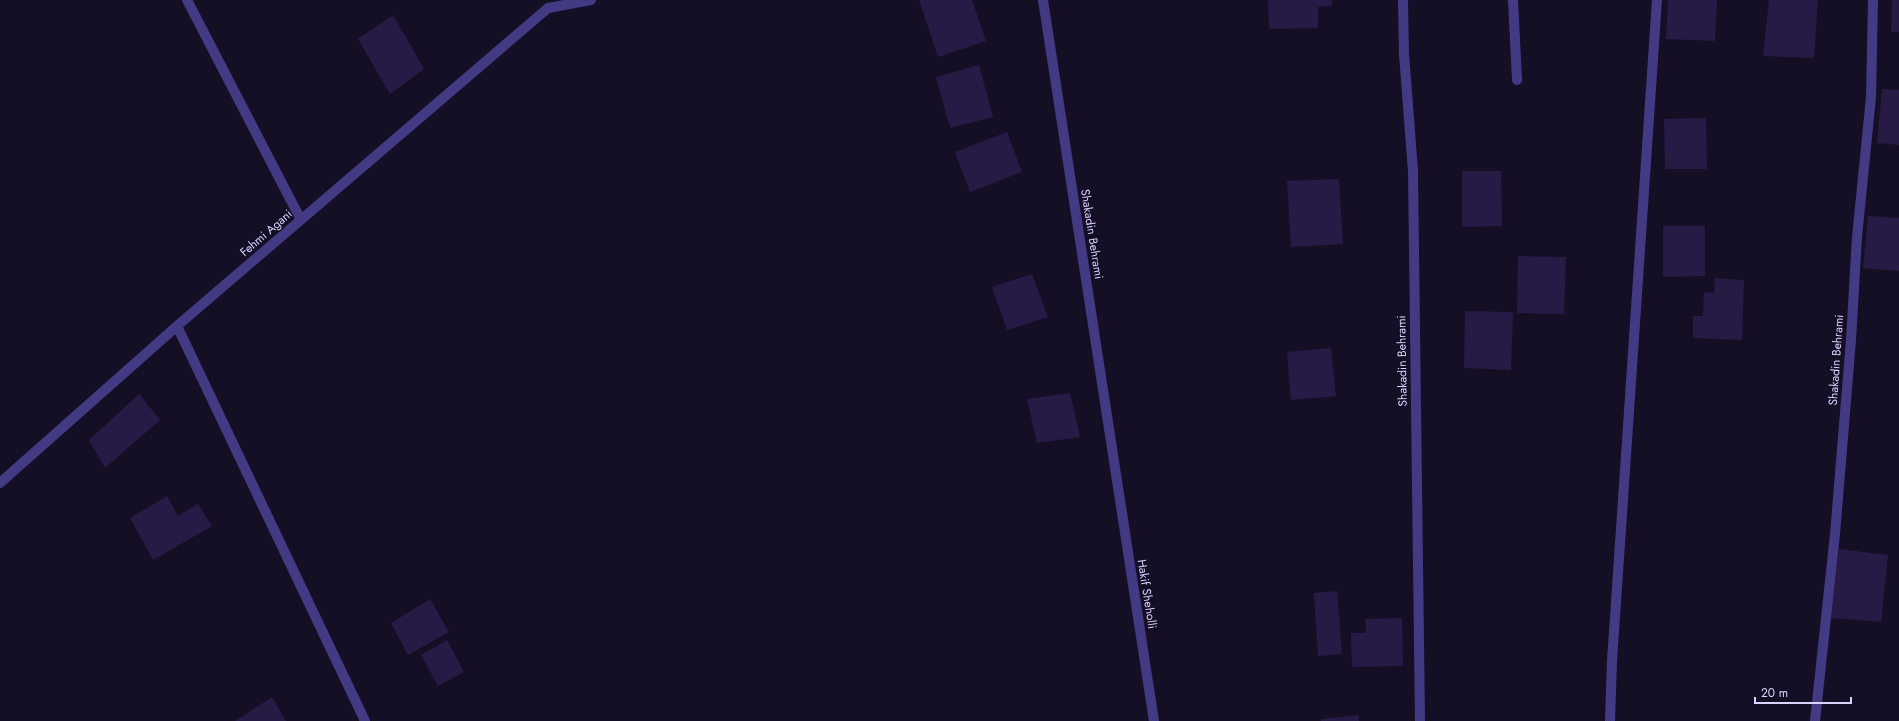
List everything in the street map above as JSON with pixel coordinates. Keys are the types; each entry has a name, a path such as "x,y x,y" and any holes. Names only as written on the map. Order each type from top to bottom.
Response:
{"street":[{"path":"187,0 301,220"},
{"path":"547,4 590,0"},
{"name":"Shakadin Behrami","path":"1043,0 1115,472"},
{"name":"Shakadin Behrami","path":"1404,0 1404,54 1413,171 1420,721"},
{"path":"1513,0 1517,80"},
{"path":"1610,721 1613,653 1658,0"},
{"name":"Shakadin Behrami","path":"1814,721 1835,534 1851,340 1857,237 1871,97 1873,0"},
{"name":"Fehmi Agani","path":"1,479 301,220 547,4"},
{"path":"177,326 366,721"},
{"name":"Hakif Sheholli","path":"1115,472 1154,721"}],"building":[{"path":"919,0 972,0 986,41 938,57"},
{"path":"1268,0 1332,0 1332,6 1318,7 1318,28 1269,29"},
{"path":"1668,0 1717,0 1715,41 1666,39"},
{"path":"1769,0 1818,0 1814,58 1763,56"},
{"path":"1892,0 1899,0 1899,32 1891,32"},
{"path":"393,15 424,69 390,94 358,39"},
{"path":"979,65 993,117 950,128 936,77"},
{"path":"1882,89 1899,90 1899,145 1877,143"},
{"path":"1706,118 1707,169 1665,169 1664,119"},
{"path":"1007,132 1022,172 970,192 955,152"},
{"path":"1462,171 1501,171 1502,226 1462,227"},
{"path":"1339,179 1343,244 1291,247 1287,181"},
{"path":"1868,216 1899,218 1899,271 1863,268"},
{"path":"1663,226 1705,226 1705,276 1663,277"},
{"path":"1518,256 1566,257 1564,314 1517,313"},
{"path":"1032,274 1048,317 1007,330 992,287"},
{"path":"1715,278 1744,280 1742,340 1693,338 1693,316 1703,316 1704,292 1714,293"},
{"path":"1465,311 1513,312 1511,370 1464,368"},
{"path":"1331,348 1336,396 1291,400 1287,352"},
{"path":"1070,393 1080,437 1037,443 1027,399"},
{"path":"139,394 160,420 105,468 89,440"},
{"path":"167,496 178,516 198,504 212,526 153,560 130,518"},
{"path":"1839,549 1888,555 1881,622 1831,618"},
{"path":"1337,591 1342,654 1318,656 1314,593"},
{"path":"430,599 449,632 408,655 391,623"},
{"path":"1402,618 1403,666 1352,667 1351,633 1366,633 1365,619"},
{"path":"447,640 464,672 438,686 421,655"},
{"path":"272,697 286,721 235,721"},
{"path":"1358,715 1359,721 1321,721 1321,719"}]}
